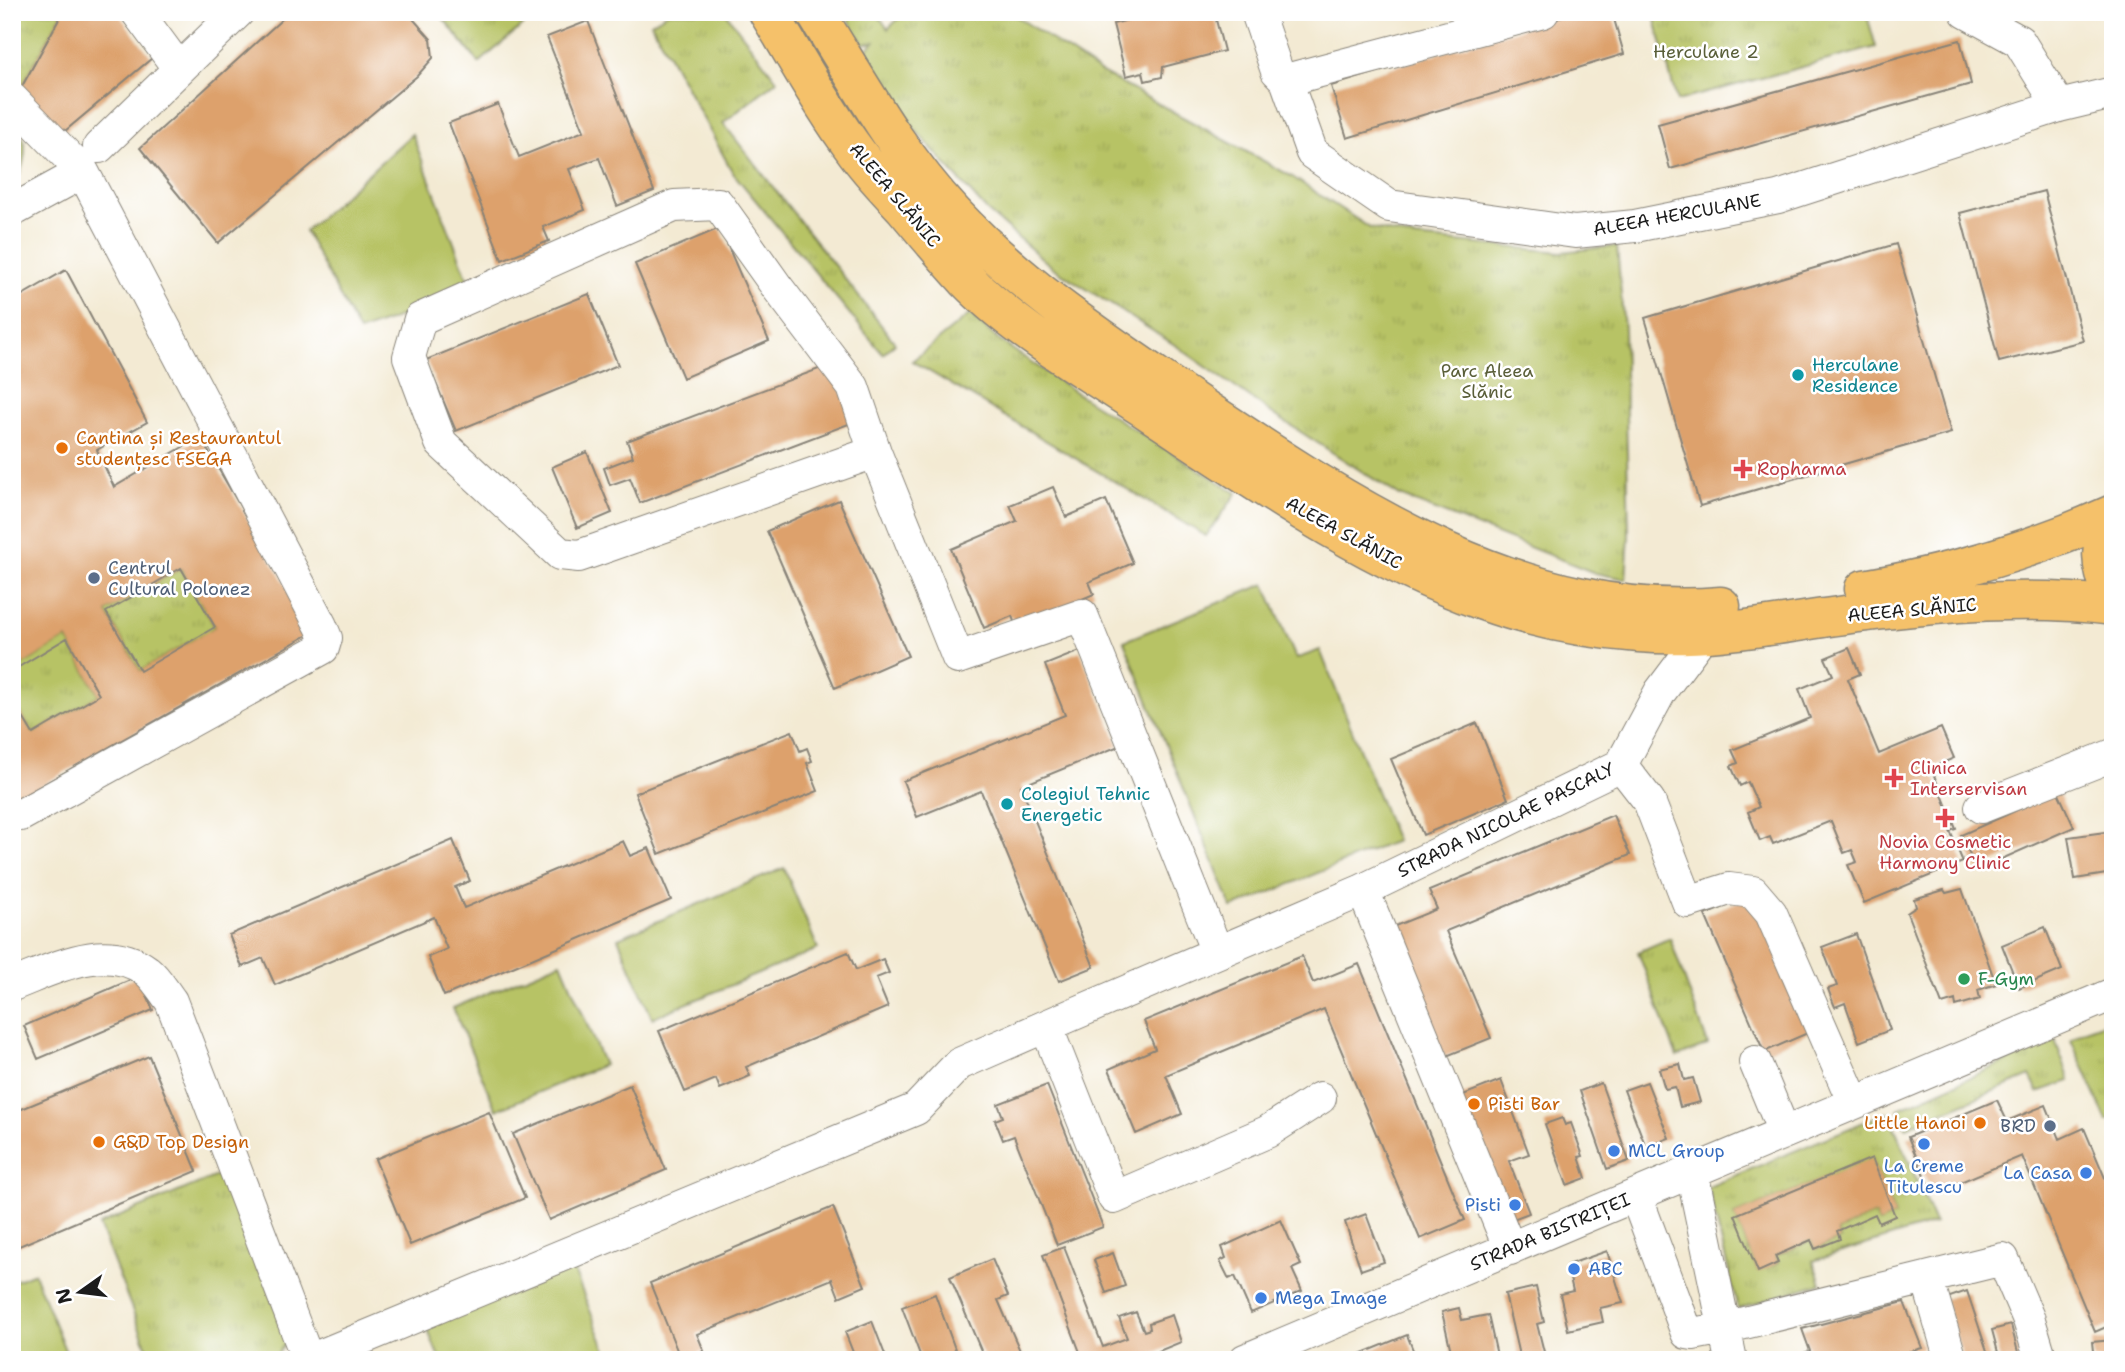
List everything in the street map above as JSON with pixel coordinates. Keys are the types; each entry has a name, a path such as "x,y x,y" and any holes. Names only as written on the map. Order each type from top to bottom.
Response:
{"main road":[{"name":"ALEEA SLĂNIC","path":"768,12 858,155 969,282 1018,323 1072,361 1279,497 1341,533 1445,586 1524,614 1642,633 1705,632 1931,606 2076,601 2113,606"},
{"name":"ALEEA SLĂNIC","path":"814,12 895,140 949,209 1007,267 1086,329 1307,478 1401,531 1451,555 1570,594 1619,603 1705,607 1841,593 1927,579 2018,552 2113,516"},
{"path":"2113,516 2104,537 2101,555 2104,574 2113,593"}],"street":[{"path":"137,12 179,69"},
{"path":"12,211 91,160 179,69 239,12"},
{"name":"ALEEA HERCULANE","path":"1257,12 1277,71 1286,80 1312,153 1389,206 1575,232 1635,226 1778,197 2059,106 2113,93"},
{"path":"1286,80 1543,12"},
{"path":"1966,12 2019,41 2059,106"},
{"path":"12,99 91,160 326,638 323,648 21,815 12,814"},
{"path":"875,452 579,556 560,554 441,443 409,357 420,319 674,206 718,204 853,387 875,452 958,658 1082,615 1217,952"},
{"name":"STRADA NICOLAE PASCALY","path":"309,1360 916,1109 959,1064 1363,890 1621,765 1660,692 1705,632"},
{"path":"1980,807 2113,755"},
{"path":"1621,765 1649,801 1688,902 1729,889 1753,892 1771,913 1854,1103"},
{"path":"1363,890 1510,1249"},
{"path":"12,985 80,959 116,957 148,971 171,1001 309,1360"},
{"name":"STRADA BISTRIȚEI","path":"1245,1360 2113,994"},
{"path":"1046,1026 1114,1198 1266,1132 1320,1098"},
{"path":"1755,1062 1784,1132"},
{"path":"1692,1172 1731,1360"},
{"path":"1636,1196 1687,1333 1724,1328 2003,1259 2029,1321 2041,1360"},
{"path":"1927,1278 1951,1360"}],"green space":[{"path":"12,12 63,12 20,90 12,84"},
{"path":"438,12 538,12 479,63"},
{"path":"669,12 725,12 777,80 723,123 895,343 883,354 733,173 651,23"},
{"name":"Parc Aleea Slănic","path":"844,12 876,12 888,29 905,12 1010,12 1098,71 1291,176 1370,228 1415,238 1561,252 1617,246 1624,330 1629,536 1626,579 1595,573 1400,496 1276,416 1178,347 1052,267 987,211 903,116 860,57 874,42 863,44"},
{"name":"Herculane 2","path":"1653,12 1866,12 1876,47 1677,101"},
{"path":"12,121 23,139 25,151 21,170 12,184"},
{"path":"412,134 472,290 359,332 305,231"},
{"path":"970,314 996,338 1084,398 1237,493 1206,536 912,361"},
{"path":"181,568 215,627 140,671 106,612"},
{"path":"1265,584 1296,659 1320,650 1396,841 1232,908 1124,641"},
{"path":"67,638 99,695 33,734 12,699 12,671"},
{"path":"784,868 818,949 652,1018 618,938"},
{"path":"1670,938 1708,1045 1677,1057 1638,952"},
{"path":"561,962 604,1065 496,1110 453,1008"},
{"path":"2113,1020 2113,1120 2107,1121 2071,1040 2088,1029"},
{"path":"2055,1040 2070,1081 2038,1092 2030,1076 1906,1127 1898,1109"},
{"path":"1888,1112 1935,1223 1813,1261 1821,1283 1738,1309 1708,1187","holes":["1872,1159 1895,1216 1879,1223 1875,1214 1837,1231 1840,1239 1816,1249 1811,1240 1775,1256 1778,1263 1758,1271 1735,1215"]},
{"path":"228,1171 287,1340 274,1360 152,1360 99,1225"},
{"path":"570,1261 610,1360 440,1360 424,1321"},
{"path":"34,1273 69,1360 12,1360 12,1282"}],"building":[{"path":"63,12 117,12 152,58 59,136 20,90"},
{"path":"290,12 407,12 431,39 433,58 417,76 218,243 140,148"},
{"path":"1159,12 1214,12 1224,51 1163,67 1162,77 1145,81 1143,72 1126,76 1113,24"},
{"path":"1576,12 1612,12 1624,54 1347,138 1331,86"},
{"path":"588,21 654,191 617,206 599,158 569,169 585,210 543,227 549,241 502,260 449,123 498,104 519,157 584,131 547,37"},
{"path":"1960,40 1971,84 1670,169 1658,124"},
{"path":"2044,191 2083,341 1999,362 1960,213"},
{"path":"720,228 769,341 683,378 635,264"},
{"name":"Herculane Residence","path":"1896,244 1951,433 1700,506 1645,318"},
{"path":"66,270 147,422 97,450 114,487 200,437 313,632 12,802 12,699 33,734 99,695 67,638 12,671 12,301","holes":["181,568 215,627 140,671 106,612"]},
{"path":"589,294 618,365 456,431 426,360"},
{"path":"832,364 854,422 640,503 630,478 610,485 604,468 633,457 627,441"},
{"path":"587,452 612,513 577,528 552,467"},
{"path":"1053,487 1066,517 1106,500 1133,563 1089,582 1094,594 1016,627 1012,616 984,628 951,549 1017,521 1010,505"},
{"path":"839,500 908,656 835,688 767,531"},
{"path":"1849,648 1860,674 1848,679 1879,754 1941,728 1954,758 1931,768 1956,829 1950,831 1963,862 1864,903 1848,865 1857,862 1852,850 1844,853 1831,821 1773,844 1770,837 1760,841 1748,812 1759,807 1748,782 1740,786 1731,766 1738,763 1732,750 1810,718 1799,689 1833,675 1825,658"},
{"name":"Colegiul Tehnic Energetic","path":"1080,651 1119,746 1021,786 1094,967 1059,981 981,791 917,817 903,781 1065,715 1045,665"},
{"path":"1477,723 1508,799 1423,835 1391,759"},
{"path":"792,731 800,751 807,748 812,761 807,763 818,791 659,854 635,793"},
{"path":"2058,792 2074,827 1977,870 1961,835"},
{"path":"1613,815 1630,855 1446,931 1491,1038 1444,1057 1390,928 1437,909 1429,891"},
{"path":"2113,831 2113,873 2075,879 2068,837"},
{"path":"453,840 470,881 455,887 464,908 623,841 630,856 649,848 671,900 444,996 428,957 447,949 434,917 275,985 263,958 242,967 229,935"},
{"path":"1962,889 1996,984 1978,990 1980,999 1956,1006 1955,1000 1942,1004 1907,913 1916,907 1914,899 1944,890 1946,893"},
{"path":"1751,896 1810,1032 1764,1052 1705,915"},
{"path":"2045,927 2062,970 2019,988 2002,945"},
{"path":"1856,934 1890,1030 1859,1042 1845,1003 1835,1007 1828,989 1837,986 1822,947"},
{"path":"848,952 856,970 883,959 889,973 876,978 888,1007 746,1067 750,1076 720,1089 716,1079 685,1092 659,1031"},
{"path":"1302,956 1313,983 1359,964 1465,1220 1420,1239 1324,1009 1166,1075 1182,1114 1136,1134 1109,1069 1155,1049 1144,1021"},
{"path":"139,976 153,1010 38,1059 24,1026"},
{"name":"G&D Top Design","path":"149,1056 197,1171 12,1249 12,1113"},
{"path":"1680,1064 1684,1080 1693,1078 1700,1102 1680,1107 1675,1087 1665,1089 1659,1069"},
{"path":"1501,1080 1529,1154 1509,1161 1529,1213 1505,1222 1458,1097"},
{"path":"1647,1082 1669,1138 1646,1147 1624,1090"},
{"path":"1601,1083 1629,1161 1607,1169 1580,1091"},
{"path":"630,1085 666,1170 549,1220 513,1134"},
{"path":"1047,1085 1103,1227 1057,1245 1014,1136 1003,1140 995,1120 1003,1117 998,1104"},
{"path":"1997,1100 2007,1121 2046,1105 2060,1139 2084,1128 2113,1197 2113,1324 2095,1332 2022,1156 1932,1194 1908,1137"},
{"path":"489,1112 525,1198 410,1245 375,1159"},
{"path":"1562,1118 1565,1125 1571,1123 1583,1156 1579,1157 1586,1178 1567,1185 1545,1124"},
{"path":"1872,1158 1895,1216 1879,1223 1875,1214 1837,1231 1840,1239 1815,1249 1811,1240 1775,1256 1778,1263 1758,1272 1735,1215"},
{"path":"833,1207 865,1286 839,1297 832,1279 697,1334 704,1351 681,1360 650,1283"},
{"path":"1366,1214 1384,1262 1361,1270 1345,1222"},
{"path":"1281,1220 1301,1265 1292,1269 1302,1291 1251,1313 1235,1276 1229,1279 1220,1261 1226,1258 1222,1247"},
{"path":"1064,1247 1103,1347 1127,1338 1119,1318 1136,1312 1144,1331 1150,1329 1149,1323 1172,1315 1181,1342 1137,1360 1083,1360 1043,1255"},
{"path":"1607,1251 1623,1303 1600,1308 1603,1322 1568,1330 1560,1294 1573,1291 1567,1265"},
{"path":"1113,1253 1125,1286 1106,1293 1094,1260"},
{"path":"992,1259 1008,1296 998,1300 1024,1360 985,1360 950,1277"},
{"path":"1536,1287 1544,1322 1537,1324 1546,1360 1520,1360 1505,1294"},
{"path":"1967,1291 1990,1360 1964,1360 1944,1299"},
{"path":"935,1294 959,1360 922,1360 902,1307"},
{"path":"1904,1302 1922,1348 1879,1360 1781,1360 1810,1351 1802,1329"},
{"path":"1459,1308 1462,1320 1488,1315 1498,1360 1453,1360 1442,1312"},
{"path":"872,1321 887,1360 856,1360 845,1332"},
{"path":"2011,1325 2020,1360 2000,1360 1992,1330"},
{"path":"1407,1335 1417,1360 1346,1360"},
{"path":"2113,1340 2113,1360 2094,1360 2092,1342"}],"place":[{"name":"Herculane Residence","path":"1798,375"},
{"name":"Cantina și Restaurantul studențesc FSEGA","path":"62,448"},
{"name":"Ropharma","path":"1743,469"},
{"name":"Centrul Cultural Polonez","path":"94,578"},
{"name":"Clinica Interservisan","path":"1894,778"},
{"name":"Colegiul Tehnic Energetic","path":"1007,804"},
{"name":"Novia Cosmetic Harmony Clinic","path":"1945,818"},
{"name":"F-Gym","path":"1964,979"},
{"name":"Pisti Bar","path":"1474,1104"},
{"name":"Little Hanoi","path":"1980,1123"},
{"name":"BRD","path":"2050,1126"},
{"name":"G&D Top Design","path":"99,1142"},
{"name":"La Creme Titulescu","path":"1924,1144"},
{"name":"MCL Group","path":"1614,1151"},
{"name":"La Casa","path":"2086,1173"},
{"name":"Pisti","path":"1515,1205"},
{"name":"ABC","path":"1574,1269"},
{"name":"Mega Image","path":"1261,1298"}]}
